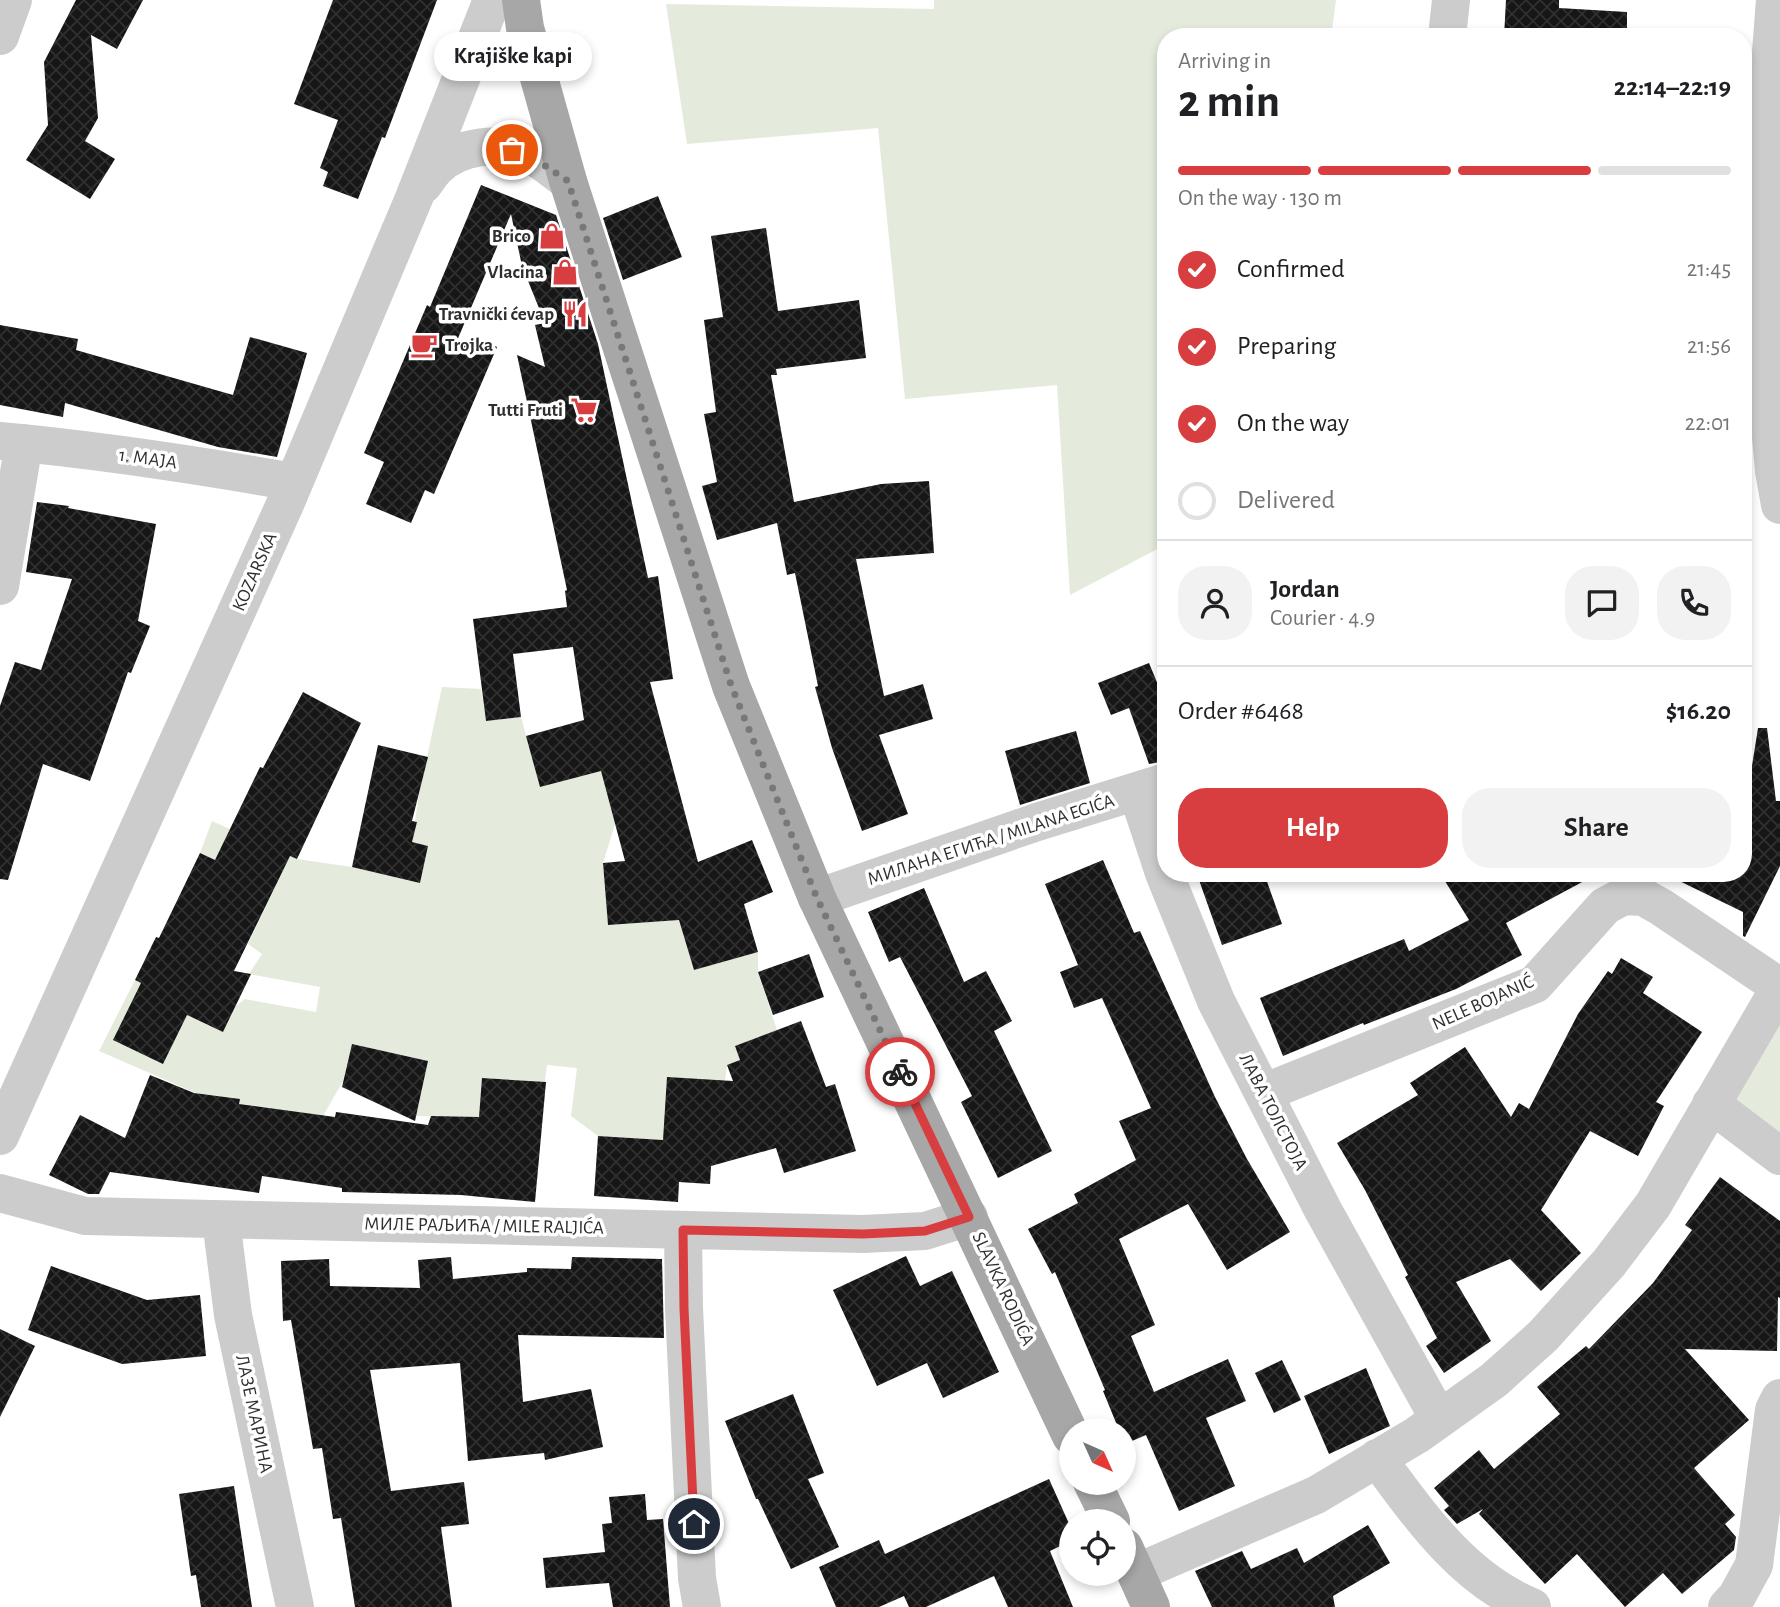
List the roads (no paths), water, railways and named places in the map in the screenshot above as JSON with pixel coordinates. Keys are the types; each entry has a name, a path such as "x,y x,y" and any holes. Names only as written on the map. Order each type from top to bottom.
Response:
{"main road":[{"name":"SLAVKA RODIĆA","path":"522,0 525,28 568,181 731,685 817,898 1063,1418"},
{"path":"1136,1573 1151,1607"}],"street":[{"path":"0,36 13,0"},
{"name":"KOZARSKA","path":"0,1136 295,482 414,198 492,0"},
{"path":"1448,28 1451,0"},
{"path":"1766,484 1762,335 1770,65 1775,0"},
{"path":"414,198 436,168 455,155 475,148 497,146 526,153 568,181"},
{"path":"0,586 12,442"},
{"name":"1. МАЈА","path":"12,442 213,468 295,482"},
{"name":"МИЛАНА ЕГИЋА / MILANA EGIĆA","path":"817,898 1037,822 1151,787"},
{"name":"ЛАВА ТОЛСТОЈА","path":"1151,787 1157,827"},
{"name":"ЛАВА ТОЛСТОЈА","path":"1168,882 1216,1001 1323,1210 1439,1419"},
{"name":"NELE BOJANIĆ","path":"1263,1093 1535,984 1605,905 1625,895 1643,897 1661,906 1780,987"},
{"path":"1136,1558 1316,1495 1439,1419 1494,1380 1543,1336 1609,1263 1653,1205 1780,987"},
{"path":"1712,1104 1780,1156"},
{"name":"МИЛЕ РАЉИЋА / MILE RALJIĆA","path":"0,1193 85,1216 221,1220 863,1234 925,1231 969,1217"},
{"name":"ЛАЗЕ МАРИНА","path":"221,1220 233,1315 295,1607"},
{"path":"683,1230 696,1578 702,1607"},
{"path":"1727,1607 1737,1596 1754,1565 1774,1410 1780,1398"},
{"path":"1377,1458 1423,1520 1462,1562 1513,1599 1532,1607"}],"place":[{"name":"Krajiške kapi","path":"512,150"},
{"name":"Brico","path":"552,236"},
{"name":"Vlacina","path":"565,272"},
{"name":"Travnički ćevap","path":"575,314"},
{"name":"Trojka","path":"424,345"},
{"name":"Tutti Fruti","path":"584,410"}]}
